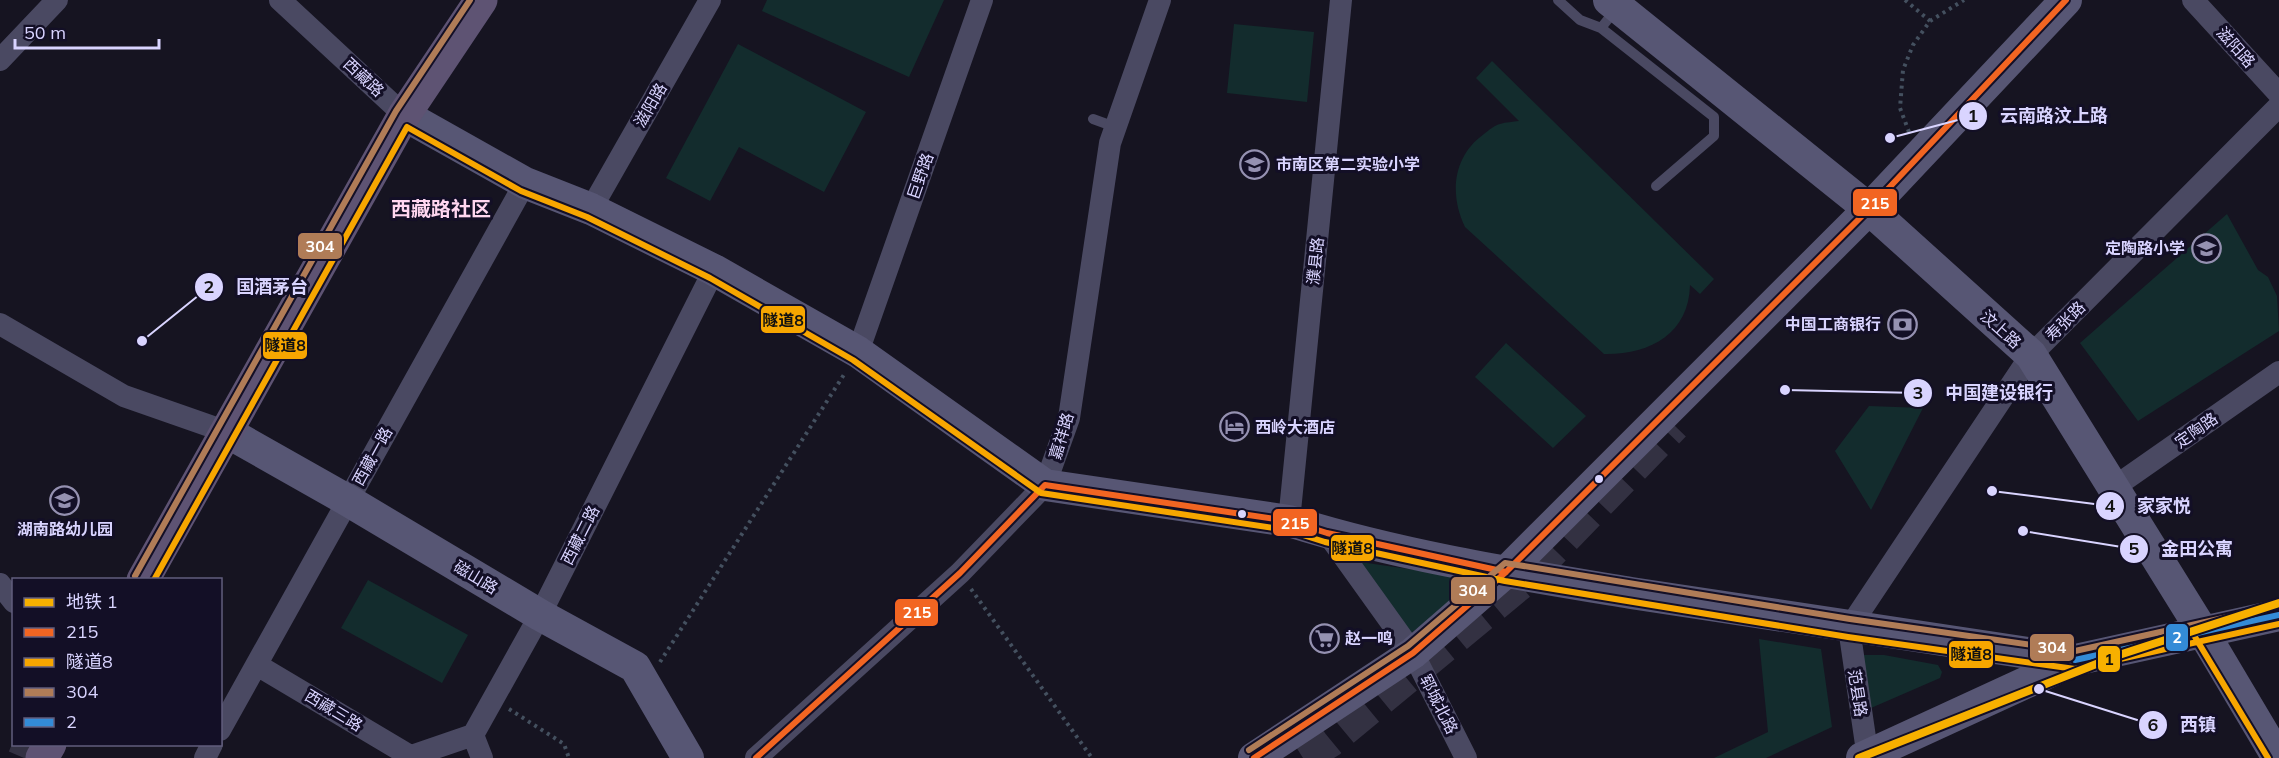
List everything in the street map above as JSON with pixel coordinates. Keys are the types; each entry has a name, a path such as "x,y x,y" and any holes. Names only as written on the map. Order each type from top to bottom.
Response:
{"main road":[{"path":"144,578 404,116 482,0"}],"street":[{"path":"0,60 57,0"},
{"name":"西藏路","path":"280,0 404,116 525,183 591,209 714,270 858,352 1045,486 1289,521 1327,533 1506,572 1849,627 2075,660"},
{"name":"滋阳路","path":"591,209 710,0"},
{"name":"巨野路","path":"858,352 982,0"},
{"name":"嘉祥路","path":"756,758 960,573 1045,486 1069,418 1110,142 1160,0"},
{"name":"濮县路","path":"1289,521 1341,0"},
{"path":"1254,758 1413,653 1506,572 1869,209 2066,0"},
{"name":"滋阳路","path":"2193,0 2279,94"},
{"name":"汶上路","path":"1612,9 1869,209 2031,355 2203,632 2278,758"},
{"name":"寿张路","path":"1849,627 2031,355 2279,106"},
{"name":"西藏一路","path":"222,726 525,183"},
{"name":"西藏二路","path":"472,735 540,615 714,270"},
{"path":"0,324 124,396 227,432"},
{"name":"定陶路","path":"2113,488 2279,372"},
{"name":"磁山路","path":"227,432 347,500 540,615 635,667 688,758"},
{"name":"郓城北路","path":"1327,533 1413,653 1466,758"},
{"path":"0,584 12,599"},
{"path":"1866,757 2075,660 2279,615"},
{"name":"范县路","path":"1849,627 1866,757"},
{"name":"西藏三路","path":"257,665 408,757"},
{"path":"408,757 472,735 482,758"}],"lane":[{"path":"1558,0 1580,20 1612,9 1714,117 1714,135 1656,186"},
{"path":"1093,119 1115,127"}],"path":[{"path":"1905,0 1929,21"},
{"path":"1924,151 1909,133 1899,108 1903,70 1913,45 1929,21 1962,0"},
{"path":"645,685 858,352"},
{"path":"960,573 1092,758"},
{"path":"493,699 564,744 569,758"}],"green space":[{"path":"767,0 944,0 909,77 762,11"},
{"path":"1234,24 1314,32 1307,102 1227,93"},
{"path":"738,44 866,112 824,192 739,147 710,201 666,178"},
{"path":"1492,61 1714,279 1700,294 1690,285 1688,302 1682,317 1674,329 1651,346 1636,351 1604,354 1465,227 1457,202 1457,176 1460,164 1474,143 1484,134 1502,123 1519,121 1476,78"},
{"path":"2227,214 2258,270 2268,277 2277,296 2279,331 2138,421 2080,343"},
{"path":"1506,343 1586,416 1553,448 1475,377"},
{"path":"1869,406 1923,408 1871,510 1835,451"},
{"path":"1360,562 1485,580 1411,633"},
{"path":"368,580 468,635 442,683 341,628"},
{"path":"1759,639 1821,649 1832,727 1766,758 1714,758 1768,732"},
{"path":"1859,655 1884,655 1938,665 1942,672 1940,678 1871,708"}],"tunnel":[{"path":"1303,758 1330,741 1523,581 1674,425"},
{"path":"24,758 29,746"}],"metro line":[{"name":"1","path":"1859,758 2119,655 2279,603"}],"transit line":[{"name":"304","path":"135,576 396,111 470,0"},
{"name":"215","path":"1254,758 1413,653 1506,572 1869,209 2066,0"},
{"name":"隧道8","path":"155,578 407,127 521,191 587,217 710,278 853,360 1041,493 1287,530 1325,542 1505,581 1848,637 2075,669 2279,624"},
{"name":"215","path":"756,758 960,573 1045,485 1289,521 1327,533 1506,572"},
{"name":"304","path":"1249,750 1408,646 1505,563 1850,619 2075,651 2277,606"},
{"name":"2","path":"2075,660 2279,615"},
{"name":"隧道8","path":"2195,637 2268,758"}],"place":[{"name":"云南路汶上路","path":"1890,138"},
{"name":"市南区第二实验小学","path":"1255,164"},
{"name":"定陶路小学","path":"2206,248"},
{"name":"中国工商银行","path":"1902,324"},
{"name":"国酒茅台","path":"142,341"},
{"name":"中国建设银行","path":"1785,390"},
{"name":"西岭大酒店","path":"1234,427"},
{"name":"家家悦","path":"1992,491"},
{"name":"湖南路幼儿园","path":"65,501"},
{"name":"金田公寓","path":"2023,531"},
{"name":"赵一鸣","path":"1324,638"},
{"name":"西镇","path":"2039,689"}],"district":[{"name":"西藏路社区","path":"441,209"}]}
